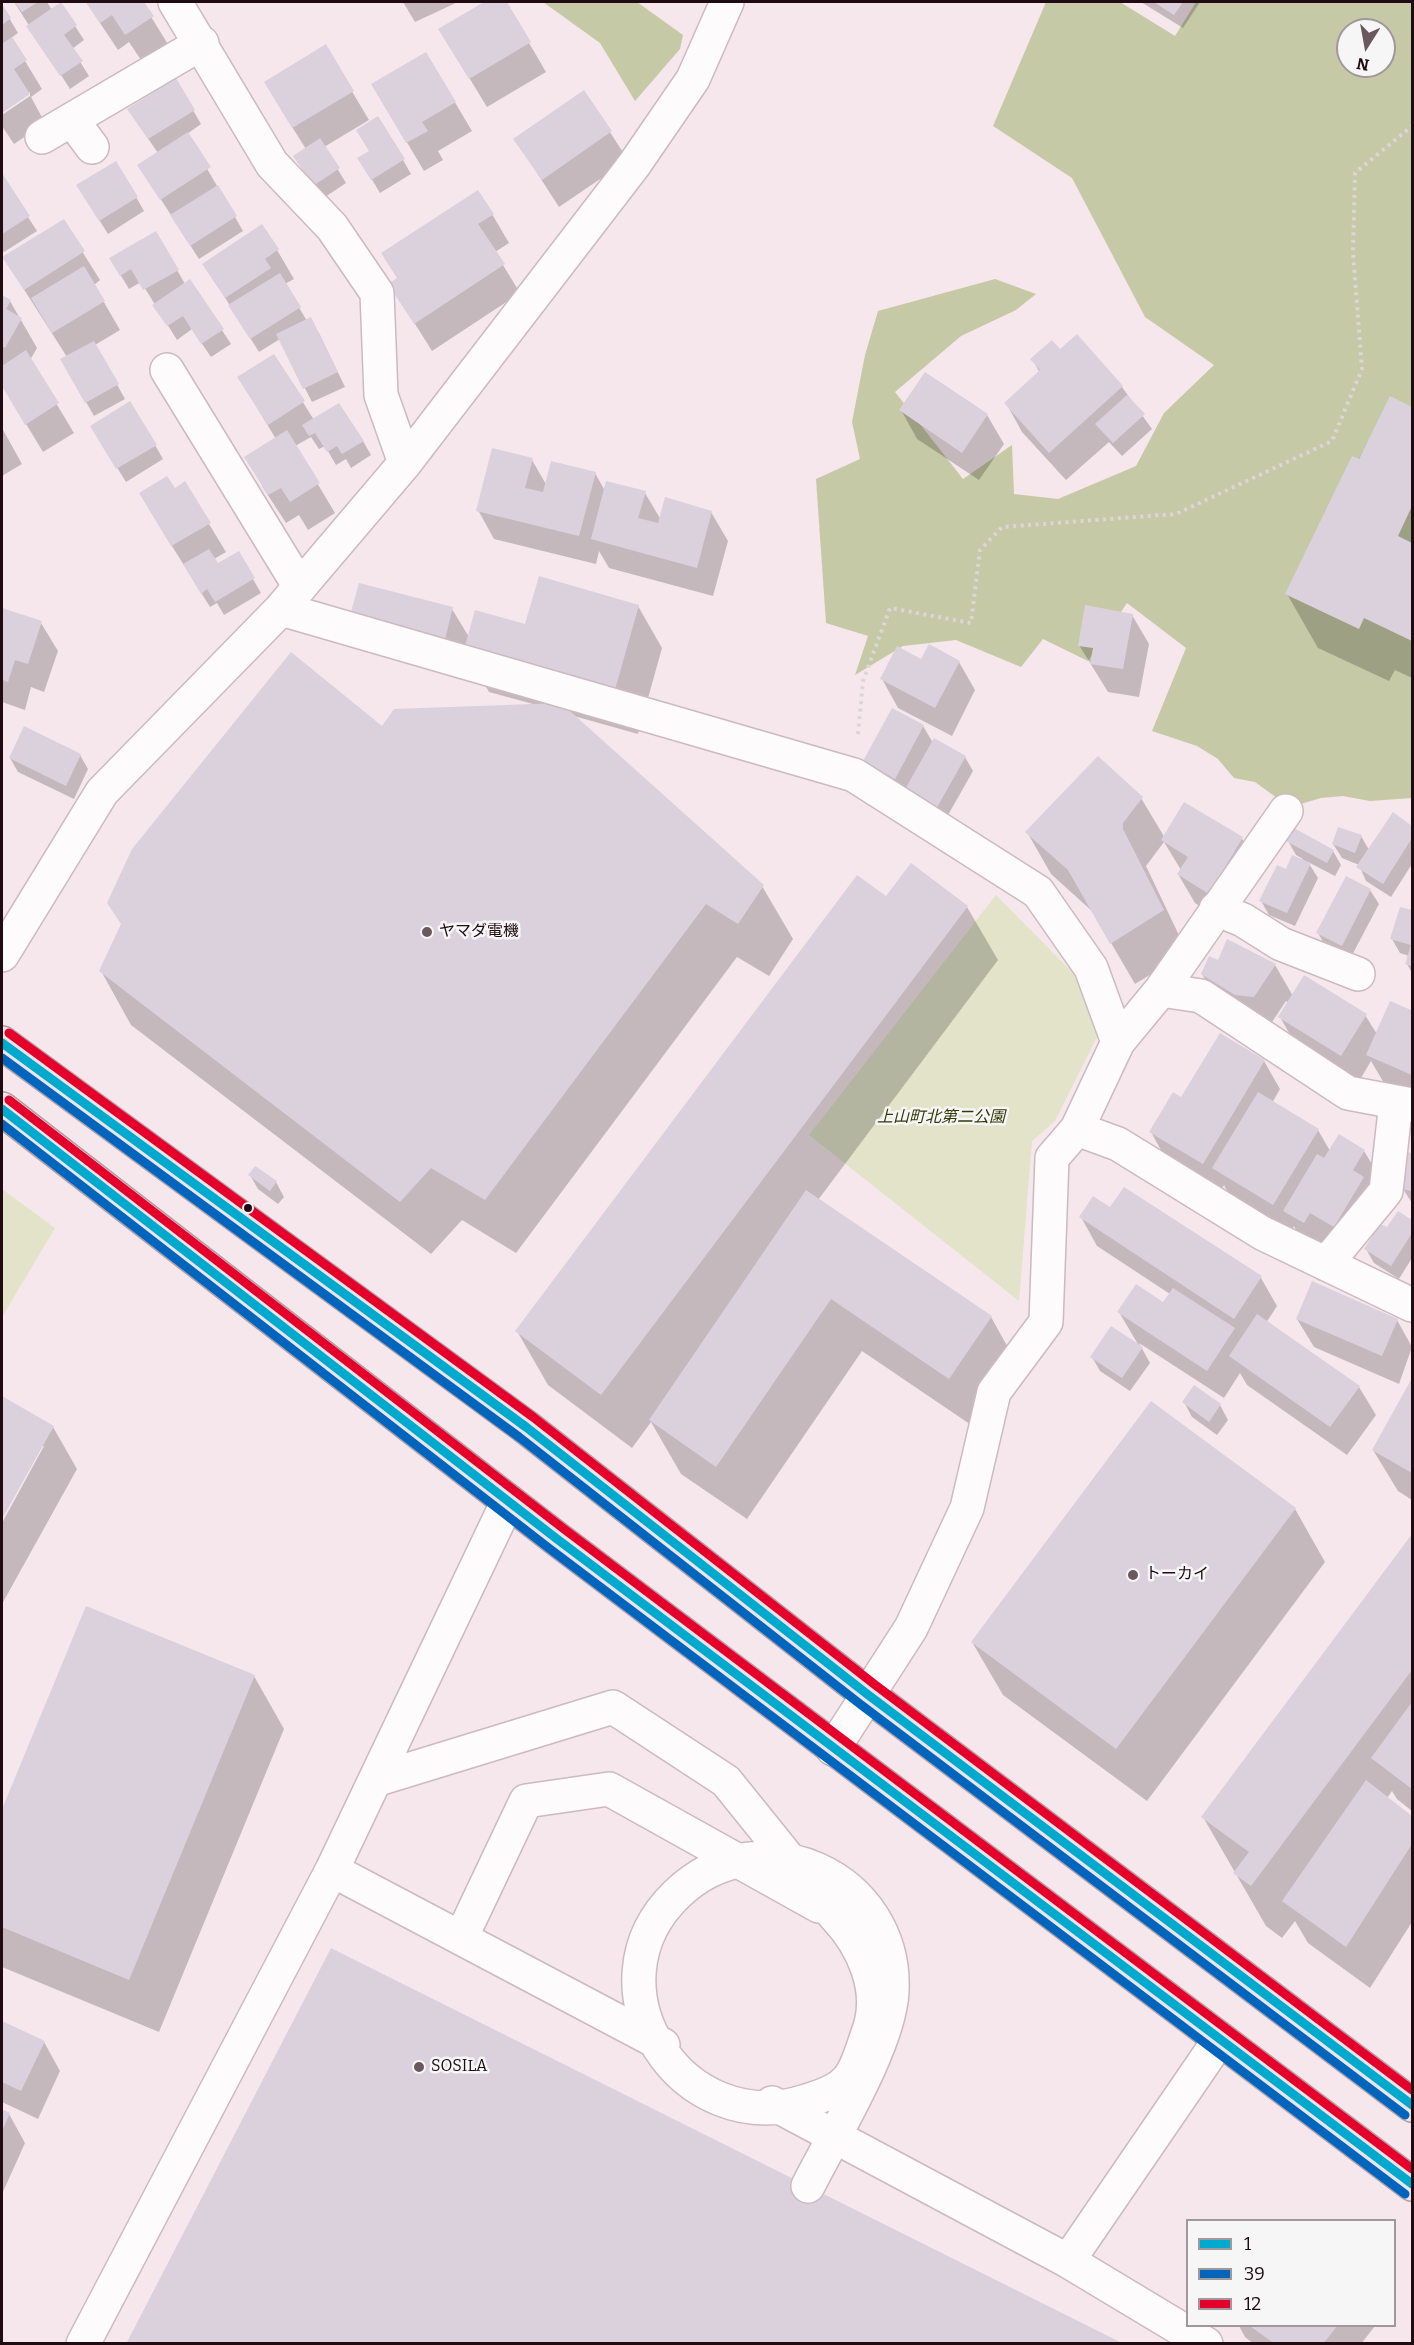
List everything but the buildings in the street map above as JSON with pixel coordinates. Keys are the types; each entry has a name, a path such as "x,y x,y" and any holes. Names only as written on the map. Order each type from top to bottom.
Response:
{"main road":[{"path":"2,1043 526,1427 867,1694 1413,2105"},
{"path":"2,1109 508,1501 833,1749 1413,2184"}],"street":[{"path":"175,2 202,43 272,164 332,226 377,293 381,395 405,463"},
{"path":"2,955 102,792 290,598 405,463 633,165 693,80 727,2"},
{"path":"42,137 202,43"},
{"path":"72,120 92,147"},
{"path":"167,370 290,598 854,775 1038,891 1090,968 1118,1042"},
{"path":"833,1749 911,1628 968,1508 994,1392 1046,1322 1052,1158 1077,1129 1118,1042 1161,990 1286,811"},
{"path":"1216,909 1243,920 1281,944 1358,974"},
{"path":"1161,990 1202,996 1348,1093 1404,1103 1386,1191 1326,1264"},
{"path":"1077,1129 1118,1144 1262,1233 1413,1305"},
{"path":"83,2343 332,1870 508,1501"},
{"path":"375,1780 613,1707 726,1782 834,1915 846,1928 863,1954 872,1984 872,2022 849,2079 822,2096 790,2107 757,2109 725,2102 699,2090 677,2072 659,2051 647,2025 640,1998 641,1970 647,1942 659,1916 677,1894 699,1877 724,1865 752,1858 780,1858 808,1865 837,1880 862,1901 880,1929 890,1960 890,2004 886,2025 873,2057 808,2186"},
{"path":"461,1938 526,1801 609,1789 834,1915"},
{"path":"332,1870 1068,2260 1206,2343"},
{"path":"1068,2260 1220,2039"}],"path":[{"path":"854,775 863,681 890,608 971,622 980,550 1002,527 1176,514 1332,441 1362,369 1353,254 1355,172 1413,126"}],"green space":[{"path":"543,2 637,2 683,35 680,49 635,101 600,43"},
{"path":"1046,2 1120,2 1175,36 1196,2 1412,2 1412,798 1370,801 1343,796 1321,798 1297,805 1281,801 1255,782 1234,778 1218,759 1197,746 1152,731 1186,648 1127,603 1088,661 1043,639 1021,667 956,640 903,646 855,675 868,636 826,623 816,479 860,459 852,422 865,355 878,311 995,279 1036,294 1016,310 961,336 895,392 963,479 1012,445 1014,494 1058,499 1136,466 1164,413 1214,365 1145,317 1072,178 993,126"},
{"name":"上山町北第二公園","path":"996,895 1075,975 1100,1031 1055,1121 1032,1141 1019,1301 809,1135"},
{"path":"2,1189 55,1228 2,1317"}],"transit line":[{"name":"12","path":"9,1033 533,1417 874,1684 1412,2090"},
{"name":"1","path":"2,1043 526,1427 867,1694 1412,2105"},
{"name":"39","path":"2,1058 519,1437 860,1704 1405,2115"},
{"name":"12","path":"9,1100 564,1529 1412,2169"},
{"name":"1","path":"2,1109 557,1539 1412,2184"},
{"name":"39","path":"2,1124 550,1549 1405,2194"}],"place":[{"name":"ヤマダ電機","path":"427,932"},
{"name":"トーカイ","path":"1133,1575"},
{"name":"SOSILA","path":"419,2067"}]}
